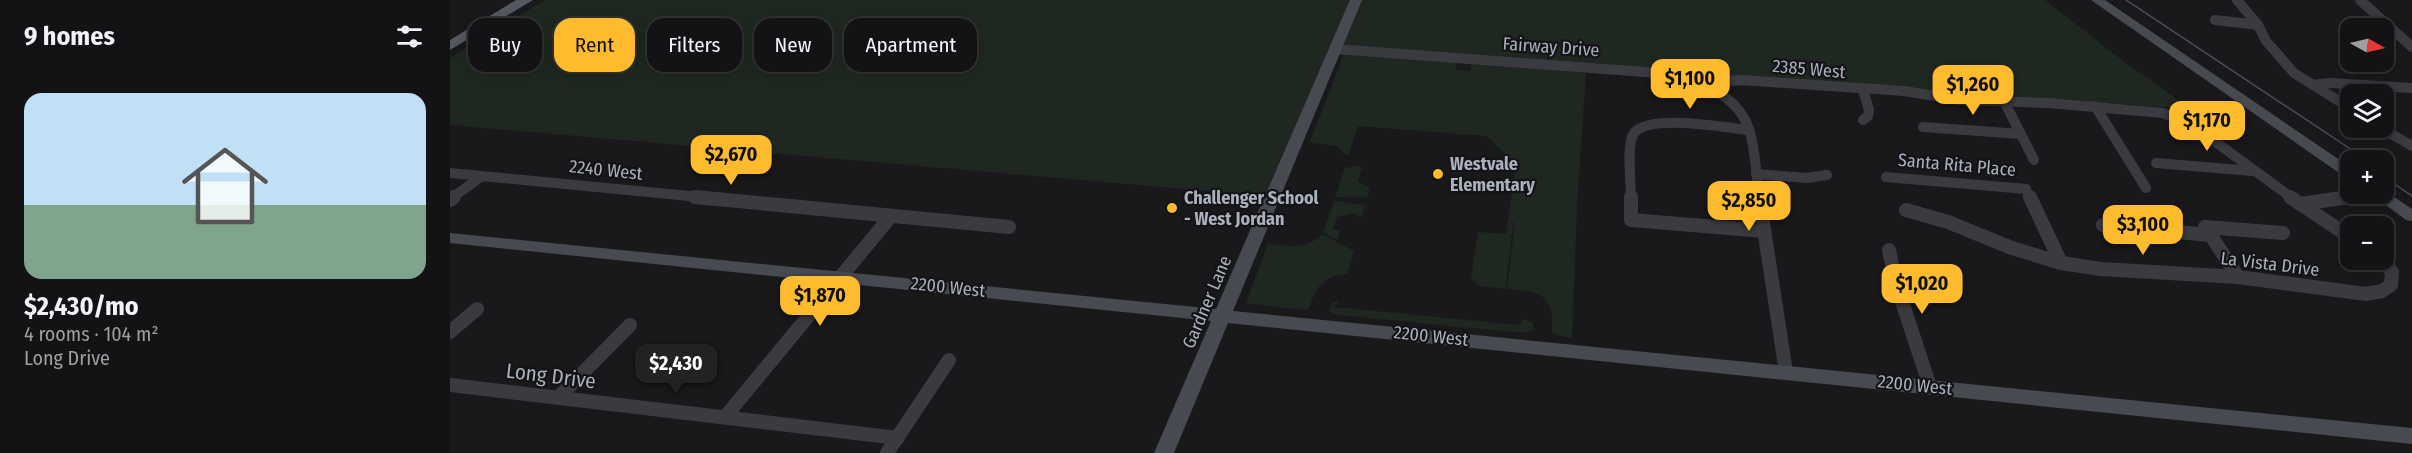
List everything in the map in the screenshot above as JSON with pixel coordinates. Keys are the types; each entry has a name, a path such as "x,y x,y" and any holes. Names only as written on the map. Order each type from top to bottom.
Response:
{"main road":[{"path":"450,46 526,0"}],"street":[{"name":"Gardner Lane","path":"1164,453 1356,0"},
{"path":"2097,0 2340,167"},
{"path":"2237,0 2258,25 2266,41 2294,72 2340,102"},
{"path":"2360,0 2412,47"},
{"path":"2215,20 2258,25"},
{"name":"Fairway Drive","path":"1335,49 1658,73 1684,78 1712,88 1736,105 1745,117 1749,130 1786,372"},
{"name":"2385 West","path":"1712,88 1735,80 1863,90 1869,88 1904,90 1959,100 2005,103"},
{"path":"2313,85 2330,83 2412,88"},
{"path":"1863,90 1869,110 1868,116 1863,120"},
{"path":"2034,160 2005,103 2095,106 2152,111 2172,116 2198,129 2340,230"},
{"path":"2095,106 2146,188"},
{"path":"1749,130 1657,123 1637,129 1633,133 1631,143 1631,220 1764,231"},
{"path":"1923,127 2021,134"},
{"path":"2394,136 2412,146"},
{"path":"2156,163 2255,171"},
{"name":"2240 West","path":"450,173 1009,227"},
{"path":"1756,174 1808,178 1827,175"},
{"path":"450,200 482,176"},
{"name":"Santa Rita Place","path":"1886,177 2026,189 2061,263"},
{"path":"2300,204 2340,198"},
{"path":"2394,204 2412,216"},
{"name":"La Vista Drive","path":"1906,210 1948,222 2012,248 2061,263 2101,269 2238,278 2366,294 2382,291 2391,285 2390,270"},
{"path":"725,417 891,216"},
{"path":"2103,225 2283,233"},
{"path":"2208,231 2238,278"},
{"name":"2200 West","path":"450,238 2412,436"},
{"path":"1889,250 1896,283 1930,387"},
{"path":"450,332 477,309"},
{"path":"558,398 630,325"},
{"path":"887,453 949,360"},
{"name":"Long Drive","path":"450,385 898,438"}],"shaded area":[{"path":"545,0 2045,0 2123,61 2191,109 1902,89 1712,82 1344,45 1265,196 450,125 450,58 468,47 468,72 542,72 542,18 516,18"},
{"path":"1344,54 1457,62 1456,70 1470,71 1472,63 1586,73 1577,205 1572,338 1552,333 1551,311 1544,298 1530,292 1507,289 1515,224 1508,219 1516,165 1487,136 1358,126 1348,156 1336,146 1310,142"},
{"path":"1362,167 1358,182 1370,188 1367,198 1335,197 1345,168"},
{"path":"1334,201 1365,205 1362,216 1358,217 1355,213 1337,217 1333,229 1340,230 1337,240 1323,232"},
{"path":"1508,220 1513,224 1505,289 1477,285 1474,279 1471,279 1478,232 1506,234"},
{"path":"1322,234 1354,251 1347,274 1331,277 1321,284 1309,308 1304,310 1246,303 1268,244 1304,245"},
{"path":"1337,300 1334,307 1518,325 1524,319 1533,323 1533,330 1523,333 1338,315 1329,311 1331,304"}],"tram line":[{"path":"2126,0 2352,150"},
{"path":"2394,184 2412,196"}],"place":[{"name":"Westvale Elementary","path":"1438,174"},
{"name":"Challenger School - West Jordan","path":"1172,208"}]}
